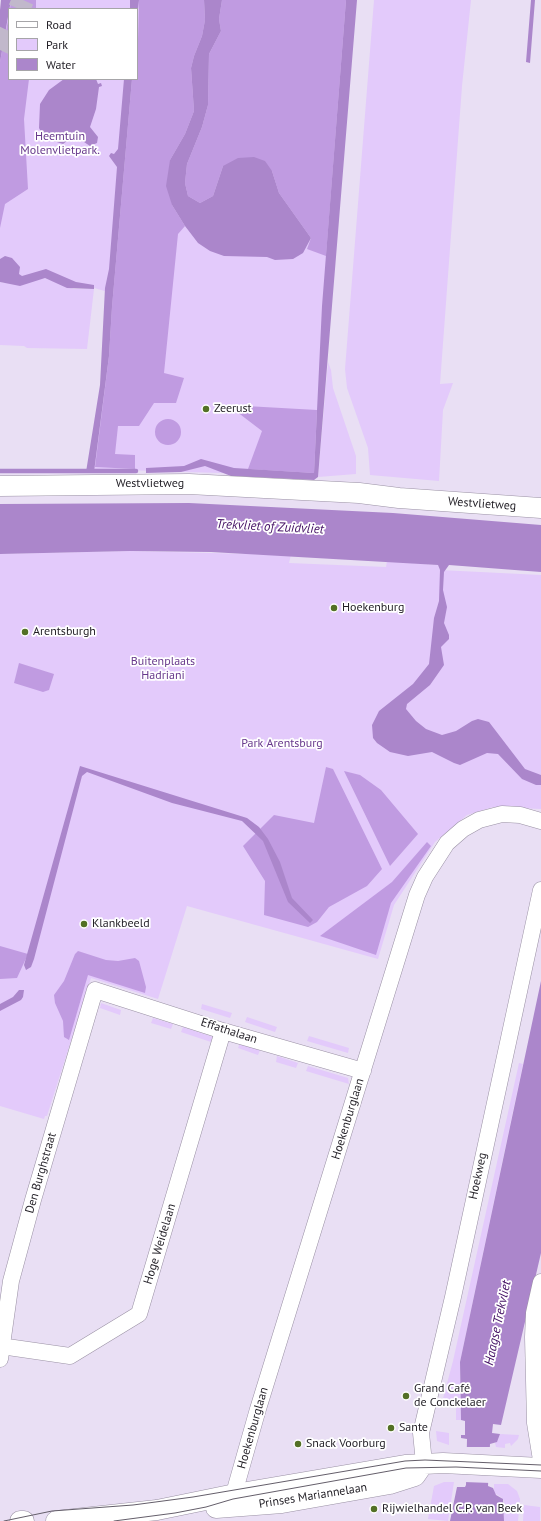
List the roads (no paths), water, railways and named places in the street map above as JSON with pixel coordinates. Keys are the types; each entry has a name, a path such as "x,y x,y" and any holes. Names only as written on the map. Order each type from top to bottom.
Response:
{"street":[{"name":"Westvlietweg","path":"0,486 189,484 301,490 332,483 360,481 380,485 424,499 541,508"},
{"name":"Hoekenburglaan","path":"233,1500 258,1409 417,895 425,876 440,852 463,829 486,817 512,814 541,821"},
{"name":"Hoekweg","path":"424,1463 423,1440 421,1433 453,1297 541,890"},
{"name":"Effathalaan","path":"95,990 223,1031 363,1071"},
{"name":"Den Burghstraat","path":"1,1350 12,1281 37,1185 95,990"},
{"name":"Hoge Weidelaan","path":"1,1350 70,1356 139,1314 223,1031"},
{"path":"541,1282 534,1313 537,1338 534,1423 541,1460"},
{"path":"424,1463 504,1465 541,1468"},
{"name":"Prinses Mariannelaan","path":"56,1521 157,1510 194,1504 206,1507 233,1500 300,1500 390,1484 415,1476 424,1463"}],"water":[{"path":"1,0 11,0 10,8 8,8 8,17 0,62"},
{"path":"130,0 139,0 138,9 130,8"},
{"path":"204,0 222,0 219,19 221,31 209,54 208,105 202,127 187,164 185,183 188,196 200,203 213,196 223,166 238,158 254,157 265,161 272,171 279,193 311,238 303,253 293,259 275,260 267,257 224,256 210,251 198,243 172,205 166,186 170,160 185,134 194,111 191,68 202,36 205,20"},
{"path":"346,0 357,0 318,477 314,480 231,476 205,466 181,472 146,473 146,468 184,466 201,459 234,468 314,473 322,306"},
{"path":"531,0 535,0 530,63 526,62"},
{"path":"63,80 96,80 98,84 101,83 102,86 99,87 96,109 90,127 98,137 97,143 90,146 81,140 67,141 63,144 44,138 39,128 40,104 49,90"},
{"path":"124,80 132,80 109,356 94,472 86,472 100,385 105,288 109,269 117,167 109,156 111,153 114,154 118,149"},
{"path":"5,256 12,258 20,267 19,274 22,276 46,269 76,282 94,285 94,289 67,288 45,278 20,286 0,282 0,259"},
{"name":"Trekvliet of Zuidvliet","path":"189,503 393,513 541,525 541,572 449,565 444,572 443,590 447,607 444,623 449,635 449,639 441,647 444,665 430,685 407,704 406,709 416,721 426,729 442,735 456,731 478,719 489,722 525,769 541,775 541,785 536,785 522,779 498,754 487,753 460,765 432,752 408,756 390,752 377,743 373,738 372,725 379,711 413,684 429,664 434,618 439,601 440,570 438,565 211,552 130,551 0,554 0,504"},
{"path":"80,766 247,818 259,827 268,839 280,862 292,898 313,920 310,923 288,902 263,841 242,821 172,803 87,772 82,776 34,959 31,967 26,970 24,965"},
{"name":"Haagse Trekvliet","path":"541,981 541,1253 501,1425 493,1424 492,1433 500,1434 497,1442 490,1444 488,1486 493,1488 496,1495 503,1499 504,1521 450,1521 457,1487 465,1487 466,1485 467,1439 461,1438 461,1435 465,1435 465,1421 461,1420 460,1362"},
{"path":"19,990 24,990 21,1000 0,1011 0,1004 13,997"}],"waterway":[{"path":"0,471 136,471"}],"tunnel":[{"path":"19,8 23,0"},
{"path":"0,50 8,33"}],"tram line":[{"path":"4,1521 52,1511 133,1505 193,1497 405,1461 425,1460 541,1465"},
{"path":"114,1521 175,1513 206,1507 233,1499 406,1468 456,1467 541,1471"}],"place":[{"name":"Zeerust","path":"206,409"},
{"name":"Hoekenburg","path":"334,608"},
{"name":"Arentsburgh","path":"25,632"},
{"name":"Klankbeeld","path":"84,924"},
{"name":"Grand Café de Conckelaer","path":"406,1396"},
{"name":"Sante","path":"391,1428"},
{"name":"Snack Voorburg","path":"298,1444"},
{"name":"Rijwielhandel C.P. van Beek","path":"374,1509"}],"park label":[{"name":"Heemtuin Molenvlietpark.","path":"60,144"},
{"name":"Buitenplaats Hadriani","path":"163,669"},
{"name":"Park Arentsburg","path":"282,744"}]}
